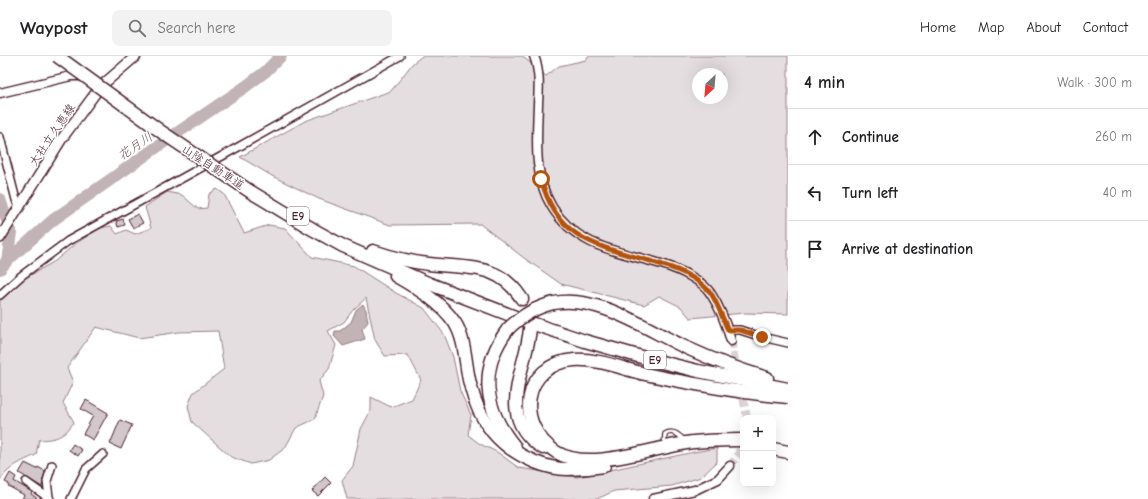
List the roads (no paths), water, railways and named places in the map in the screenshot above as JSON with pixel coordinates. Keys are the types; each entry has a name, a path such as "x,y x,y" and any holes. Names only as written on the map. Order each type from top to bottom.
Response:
{"highway":[{"name":"山陰自動車道","path":"57,56 163,133 314,230 430,284 527,325"},
{"name":"山陰自動車道","path":"63,56 165,130 252,190"},
{"path":"344,244 400,260 430,265 475,268 491,272 509,282 522,299"},
{"path":"344,244 420,290 442,307 455,324 462,342 475,403 483,420 490,431 501,442 512,451 530,460 546,466 566,469 586,469 614,465 687,443 740,440"},
{"path":"530,460 518,450 501,428 496,418 489,396 488,385 491,361 500,340 508,329 527,313 554,303 572,301 585,302 598,306 716,360 788,385"},
{"path":"527,325 527,348 515,392 517,416 521,426 534,443 553,453 578,460 615,458 665,450 740,446"},
{"name":"E9","path":"527,325 645,358 788,389"},
{"path":"567,457 556,452 544,443 532,426 528,407 532,389 537,380 553,365 564,361 588,360 656,376 719,388 763,395 788,397"},
{"path":"776,444 788,446"},
{"path":"776,450 788,452"}],"main road":[{"name":"大社立久恵線","path":"2,236 61,140 100,87 136,56"}],"street":[{"path":"0,295 21,276 68,241 400,56"},
{"path":"534,56 539,79 537,145 538,162 545,194 553,208 565,224 579,236 590,242 601,247 665,265 697,280 710,293 728,330 731,341"},
{"path":"0,93 71,76 80,76 88,79 100,87"},
{"path":"0,137 16,200 20,208"},
{"path":"728,330 740,330 788,343"},
{"path":"72,499 86,469 103,454"},
{"path":"49,498 47,481 52,465"},
{"path":"653,499 695,490 718,479 730,466"},
{"path":"26,482 49,498"}],"waterway":[{"name":"花月川","path":"0,269 53,220 245,87 265,72 281,56"},
{"path":"0,199 11,233 7,261"}],"tunnel":[{"path":"731,341 738,372"},
{"path":"741,387 746,415"},
{"path":"730,466 738,455 740,449"}]}
